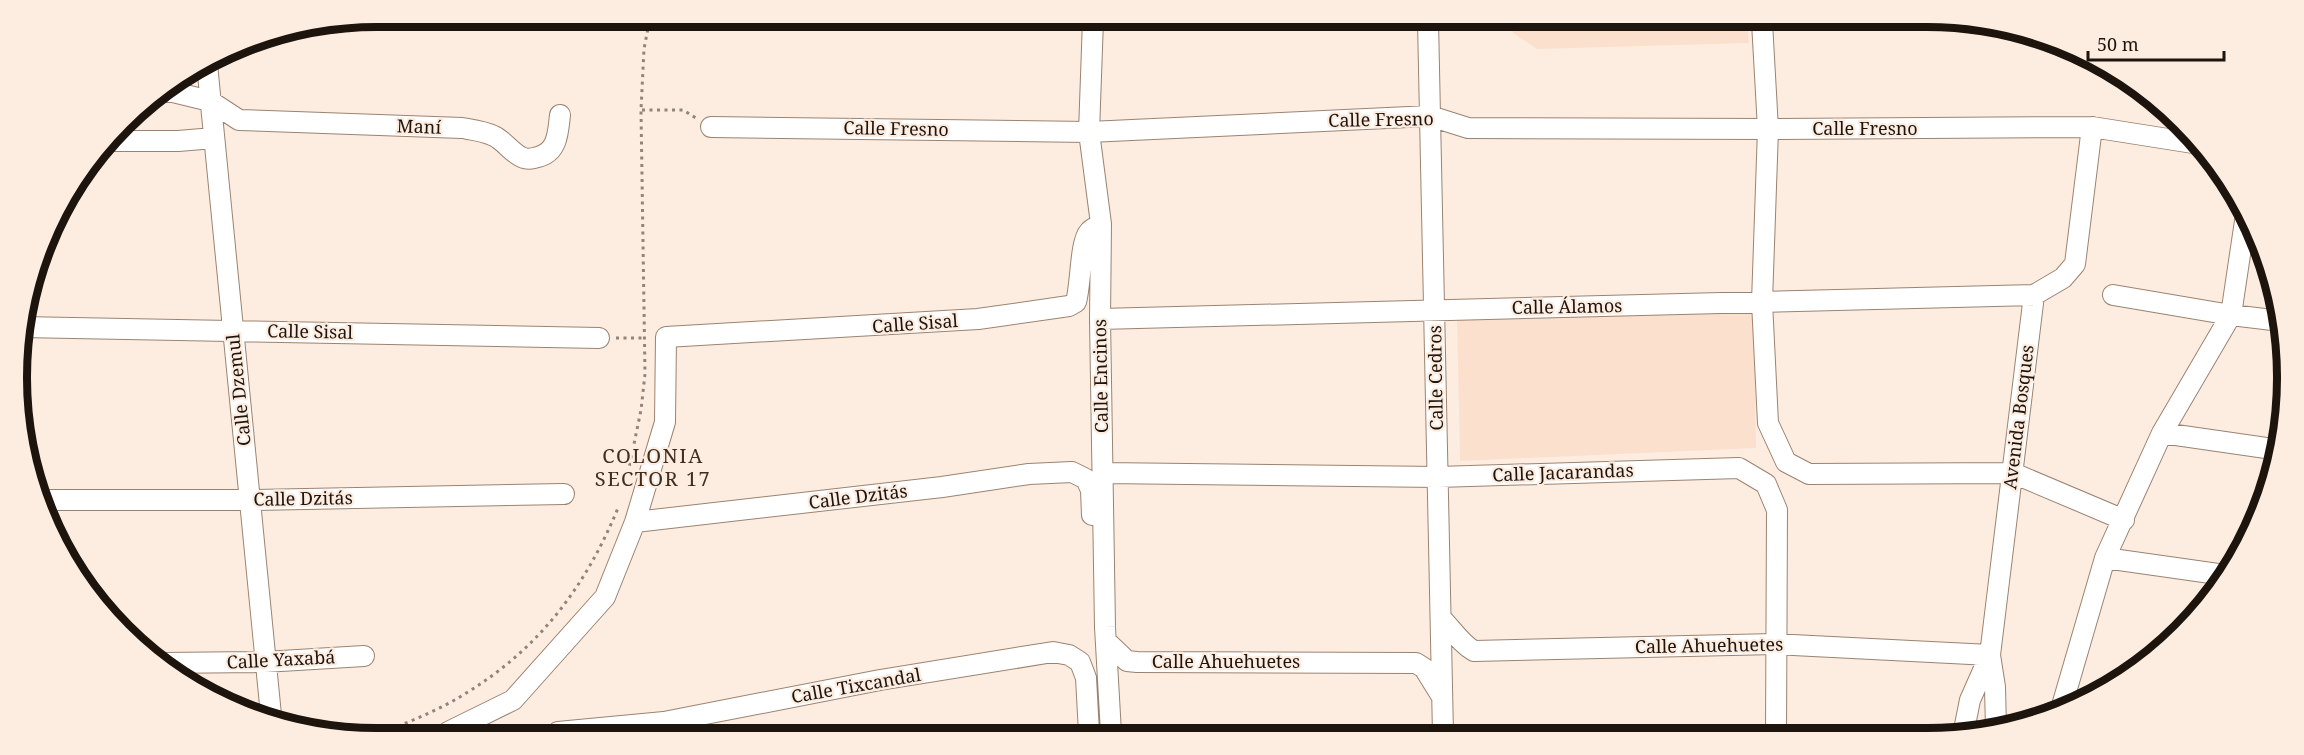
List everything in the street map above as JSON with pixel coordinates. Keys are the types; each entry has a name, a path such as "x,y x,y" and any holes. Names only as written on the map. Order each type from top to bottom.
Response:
{"street":[{"name":"Calle Encinos","path":"1093,27 1089,132 1101,224 1100,319 1111,728"},
{"name":"Calle Cedros","path":"1428,27 1443,728"},
{"path":"1762,27 1768,129 1762,302 1768,423 1786,462 1809,474 2013,472 2124,520"},
{"name":"Calle Dzemul","path":"208,71 270,711"},
{"path":"119,141 178,141 214,138 239,120 210,101 173,93"},
{"name":"Maní","path":"239,120 462,128 483,131 497,137 523,158 530,159 544,155 554,146 558,135 560,115"},
{"name":"Calle Fresno","path":"711,127 1089,132 1430,116 1468,128 2092,127 2186,142"},
{"path":"2034,296 2063,278 2075,264 2092,127"},
{"name":"Calle Sisal","path":"635,522 665,422 666,337 978,320 1069,306 1076,302 1079,292 1084,242 1089,231 1101,224"},
{"path":"2070,697 2105,558 2162,434 2231,315 2244,229"},
{"name":"Calle Álamos","path":"1100,319 2034,296"},
{"name":"Avenida Bosques","path":"1996,721 1995,687 1990,655 2034,296"},
{"path":"2113,296 2272,320"},
{"name":"Calle Sisal","path":"31,327 599,338"},
{"path":"1102,418 1080,475 1086,479 1090,490 1096,562 1105,574"},
{"path":"2162,434 2269,449"},
{"name":"Calle Jacarandas","path":"1103,473 1438,477 1739,468 1766,484 1777,510 1776,728"},
{"name":"Calle Dzitás","path":"635,522 942,487 1029,474 1072,472 1080,475"},
{"name":"Calle Dzitás","path":"50,501 564,494"},
{"path":"456,728 513,700 605,597 635,522"},
{"path":"2105,558 2217,574"},
{"name":"Calle Ahuehuetes","path":"1441,618 1456,633 1462,643 1474,651 1775,644 1990,655"},
{"name":"Calle Ahuehuetes","path":"1107,642 1127,661 1137,662 1416,663 1424,668 1443,697"},
{"name":"Calle Tixcandal","path":"644,728 665,727 880,680 1053,652 1069,655 1080,662 1086,678 1089,728"},
{"path":"1965,726 1970,700 1990,655"},
{"name":"Calle Yaxabá","path":"174,663 264,662 364,656"}],"path":[{"path":"627,477 641,410 645,374 641,110 644,50 648,27"},
{"path":"641,110 683,110 711,127"},
{"path":"599,338 645,338"},
{"path":"393,728 462,696 489,678 536,638 567,602 590,569 618,508"}],"shaded area":[{"path":"1512,27 1747,27 1749,43 1537,49 1513,33"},
{"path":"1754,313 1756,448 1460,461 1457,318"}],"district":[{"name":"COLONIA SECTOR 17","path":"653,468"}]}
